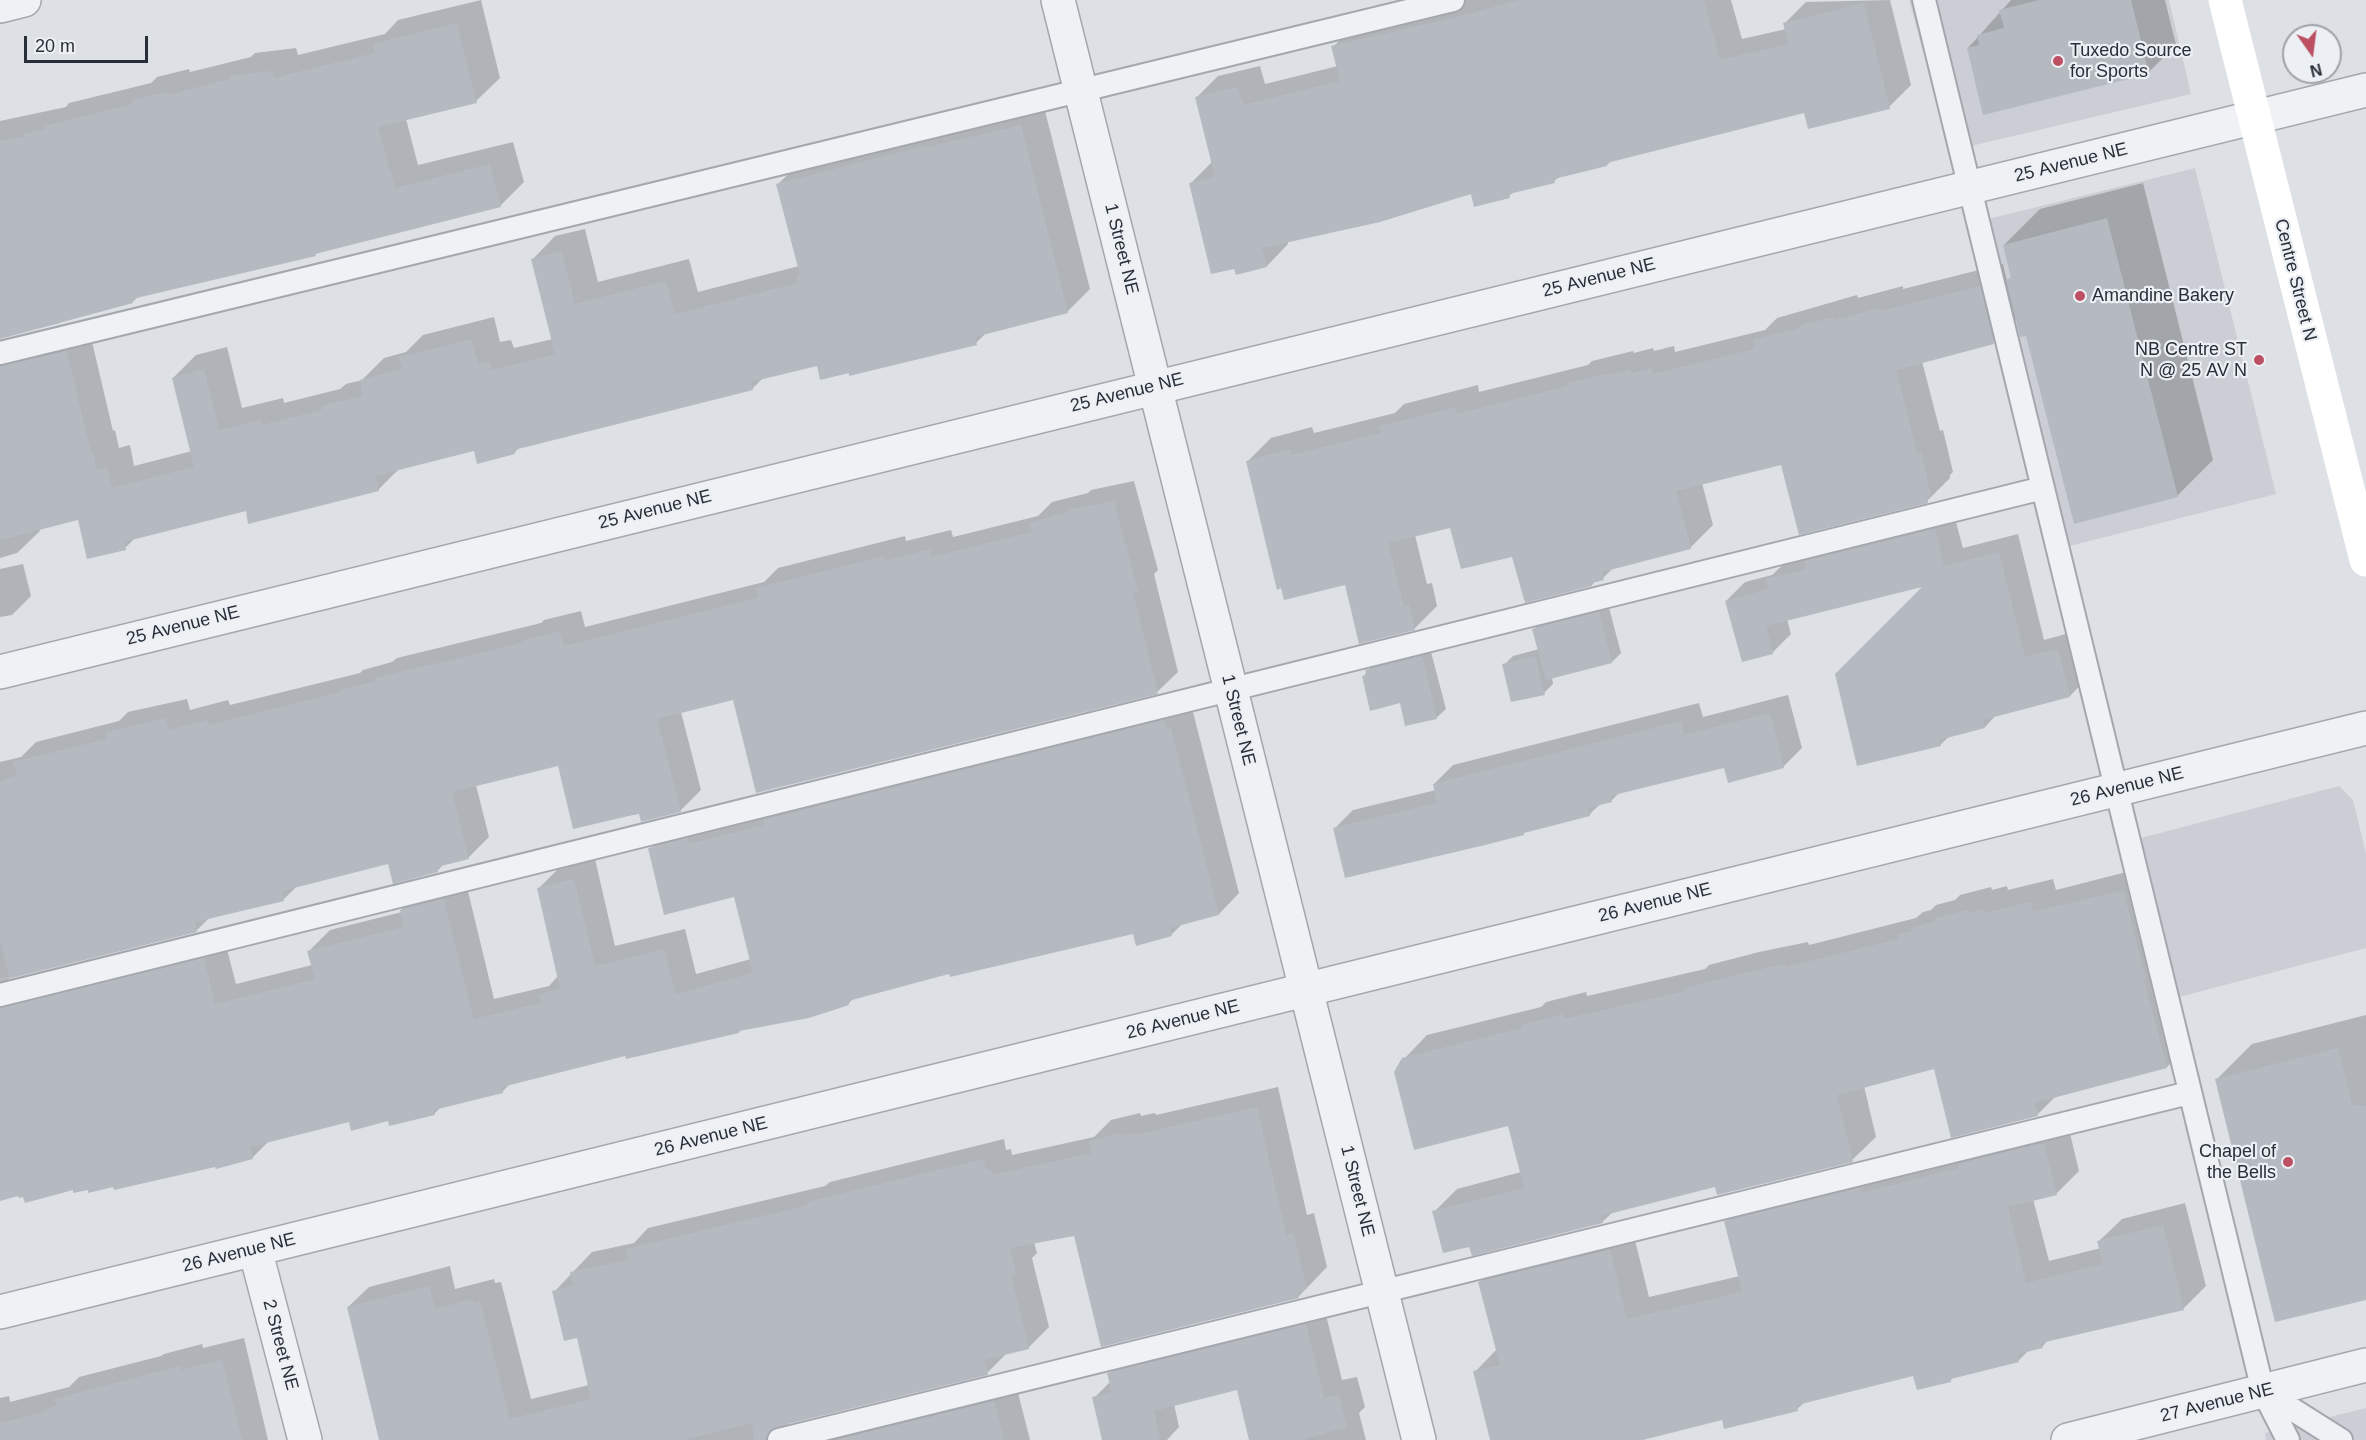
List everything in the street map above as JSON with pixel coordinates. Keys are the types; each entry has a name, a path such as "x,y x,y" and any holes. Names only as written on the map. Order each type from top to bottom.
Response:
{"main road":[{"name":"Centre Street N","path":"2225,0 2366,560"}],"street":[{"path":"0,6 24,0"},
{"name":"1 Street NE","path":"1058,0 1419,1440"},
{"name":"25 Avenue NE","path":"0,672 1155,386 2366,90"},
{"name":"26 Avenue NE","path":"0,1312 2366,728"},
{"name":"2 Street NE","path":"255,1249 305,1440"},
{"name":"27 Avenue NE","path":"2068,1440 2366,1365"}],"lane":[{"path":"0,353 1453,0"},
{"path":"1924,0 2263,1391 2288,1440"},
{"path":"0,995 2043,488"},
{"path":"778,1440 2189,1093"},
{"path":"2263,1391 2341,1440"}],"shaded area":[{"path":"1909,0 2169,0 2191,94 1950,151"},
{"path":"2195,168 2276,494 2054,550 1972,223"},
{"path":"2339,786 2353,800 2366,854 2366,948 2160,1002 2122,843"},
{"path":"2366,1408 2366,1440 2266,1440 2265,1433"}],"building":[{"path":"1519,0 1704,0 1720,60 1788,44 1783,23 1864,3 1890,109 1808,129 1804,113 1607,163 1607,166 1554,179 1555,183 1509,194 1510,198 1474,207 1471,194 1380,222 1262,248 1267,267 1236,275 1234,269 1211,274 1189,183 1215,177 1195,97 1238,87 1243,105 1340,81 1331,46"},
{"name":"Tuxedo Source for Sports","path":"2039,0 2131,0 2149,74 1983,115 1967,48 1979,45 1977,35 2004,28 1999,10"},
{"path":"457,23 477,103 378,127 395,188 490,164 501,207 315,254 316,256 132,299 133,303 0,339 0,141 24,137 23,134 45,129 44,126 133,104 132,100 166,92 167,95 230,79 230,76 272,71 274,78 375,53 373,44"},
{"path":"1021,125 1068,313 975,337 977,345 849,376 849,373 820,380 817,366 751,382 753,390 514,450 515,454 477,464 474,451 375,476 379,491 248,524 246,511 124,542 126,550 87,559 78,520 0,540 0,366 67,351 91,453 93,452 97,470 107,467 112,488 194,467 172,378 204,369 219,430 260,420 262,425 322,410 321,406 363,396 360,380 402,369 399,357 471,339 478,364 489,361 491,370 555,354 531,259 562,251 575,304 666,281 675,314 798,283 796,275 800,275 776,184 924,146 924,148"},
{"path":"2107,218 2178,497 2074,524 2026,336 2020,337 2006,280 2011,278 2003,245"},
{"path":"1980,286 1994,344 1896,370 1917,453 1921,452 1931,496 1927,497 1928,503 1799,535 1781,465 1676,491 1691,549 1602,572 1604,580 1592,583 1592,586 1525,603 1512,557 1461,569 1450,528 1388,543 1404,606 1409,605 1415,630 1359,644 1345,585 1284,600 1281,588 1277,590 1246,461 1290,449 1291,455 1381,433 1379,426 1455,407 1457,414 1611,373 1611,375 1630,370 1631,373 1651,368 1653,374 1755,349 1753,340 1796,329 1802,325 1834,317 1835,320 1880,308 1880,311"},
{"path":"1114,501 1138,592 1133,593 1158,694 756,793 733,700 657,719 681,812 641,822 639,814 573,829 558,766 452,792 469,859 437,867 438,872 393,884 388,864 282,891 284,901 195,922 197,932 0,981 0,978 9,977 0,941 0,781 17,776 13,762 107,739 106,732 166,718 169,730 208,720 209,725 341,692 340,690 376,681 375,678 522,643 522,641 560,631 564,646 758,598 756,588 884,556 885,561 930,549 932,557 1032,532 1029,523 1069,512 1068,510"},
{"path":"1935,529 1944,566 1999,552 2025,657 2058,649 2070,697 1983,720 1985,728 1939,740 1941,746 1857,766 1835,674 1922,587 1766,626 1773,654 1742,662 1725,601 1769,589 1766,579 1807,569 1805,561"},
{"path":"1599,612 1612,663 1546,680 1532,629"},
{"path":"1422,656 1437,719 1405,726 1400,703 1370,711 1362,676 1367,675 1365,670"},
{"path":"1535,656 1545,695 1511,702 1502,664"},
{"path":"1770,713 1784,768 1728,783 1724,768 1610,796 1612,802 1588,808 1590,816 1485,845 1345,878 1333,828 1437,803 1433,784 1681,721 1684,735"},
{"path":"1164,720 1167,729 1171,728 1219,915 1170,928 1172,936 1136,946 1133,934 950,977 949,974 848,1001 849,1005 809,1018 739,1031 739,1033 626,1059 625,1056 502,1087 503,1093 434,1110 435,1115 389,1126 388,1121 351,1131 349,1122 250,1147 253,1159 216,1169 215,1167 114,1190 113,1187 88,1193 88,1190 73,1193 73,1190 25,1203 23,1197 18,1196 0,1201 0,1008 204,958 215,1004 315,979 307,951 404,927 400,910 444,899 474,1019 541,1003 539,994 560,989 537,888 574,879 595,966 664,949 676,994 753,973 734,897 664,915 648,848 688,838 689,844 764,825 763,820"},
{"path":"2123,890 2167,1068 2034,1103 2038,1116 1951,1138 1934,1069 1837,1095 1853,1162 1717,1195 1715,1187 1601,1216 1603,1223 1472,1256 1469,1247 1443,1253 1432,1211 1524,1188 1508,1126 1414,1150 1394,1072 1402,1058 1522,1028 1521,1025 1563,1014 1564,1019 1685,991 1684,988 1735,975 1785,964 1786,967 1899,939 1898,934 1912,931 1911,928 1936,921 1935,918 1968,910 1969,913 1984,909 1985,913 2030,902 2033,912"},
{"path":"2338,1048 2352,1105 2366,1106 2366,1300 2275,1322 2215,1079"},
{"path":"1257,1107 1286,1235 1293,1233 1307,1289 1298,1292 1299,1298 1101,1347 1074,1236 1010,1248 1016,1275 1011,1276 1029,1349 984,1360 988,1375 776,1427 769,1431 766,1440 754,1440 752,1423 684,1440 379,1440 347,1307 429,1286 435,1309 473,1299 474,1303 480,1302 510,1419 591,1399 577,1338 564,1341 552,1291 573,1286 570,1272 628,1260 626,1249 808,1205 807,1202 983,1159 986,1170 990,1169 992,1175 1092,1153 1089,1141 1120,1133 1121,1136 1135,1133 1135,1135"},
{"path":"2044,1143 2057,1195 2008,1207 2026,1283 2103,1264 2097,1241 2163,1225 2184,1310 2041,1343 2043,1348 2018,1354 2019,1362 1951,1379 1951,1382 1917,1390 1913,1376 1797,1405 1798,1411 1724,1429 1722,1420 1643,1440 1490,1440 1473,1371 1500,1365 1478,1282 1610,1250 1627,1319 1742,1292 1724,1221 1860,1188 1861,1193 1959,1168 1958,1164"},
{"path":"1306,1324 1324,1398 1339,1395 1347,1427 1301,1440 1249,1440 1237,1390 1154,1411 1160,1440 1102,1440 1092,1397 1112,1392 1107,1373"},
{"path":"222,1360 242,1440 0,1440 0,1423 47,1411 57,1406 55,1399 180,1366 181,1370"},
{"path":"994,1401 1004,1440 836,1440"}],"place":[{"name":"Tuxedo Source for Sports","path":"2058,61"},
{"name":"Amandine Bakery","path":"2080,296"},
{"name":"NB Centre ST N @ 25 AV N","path":"2259,360"},
{"name":"Chapel of the Bells","path":"2288,1162"}]}
